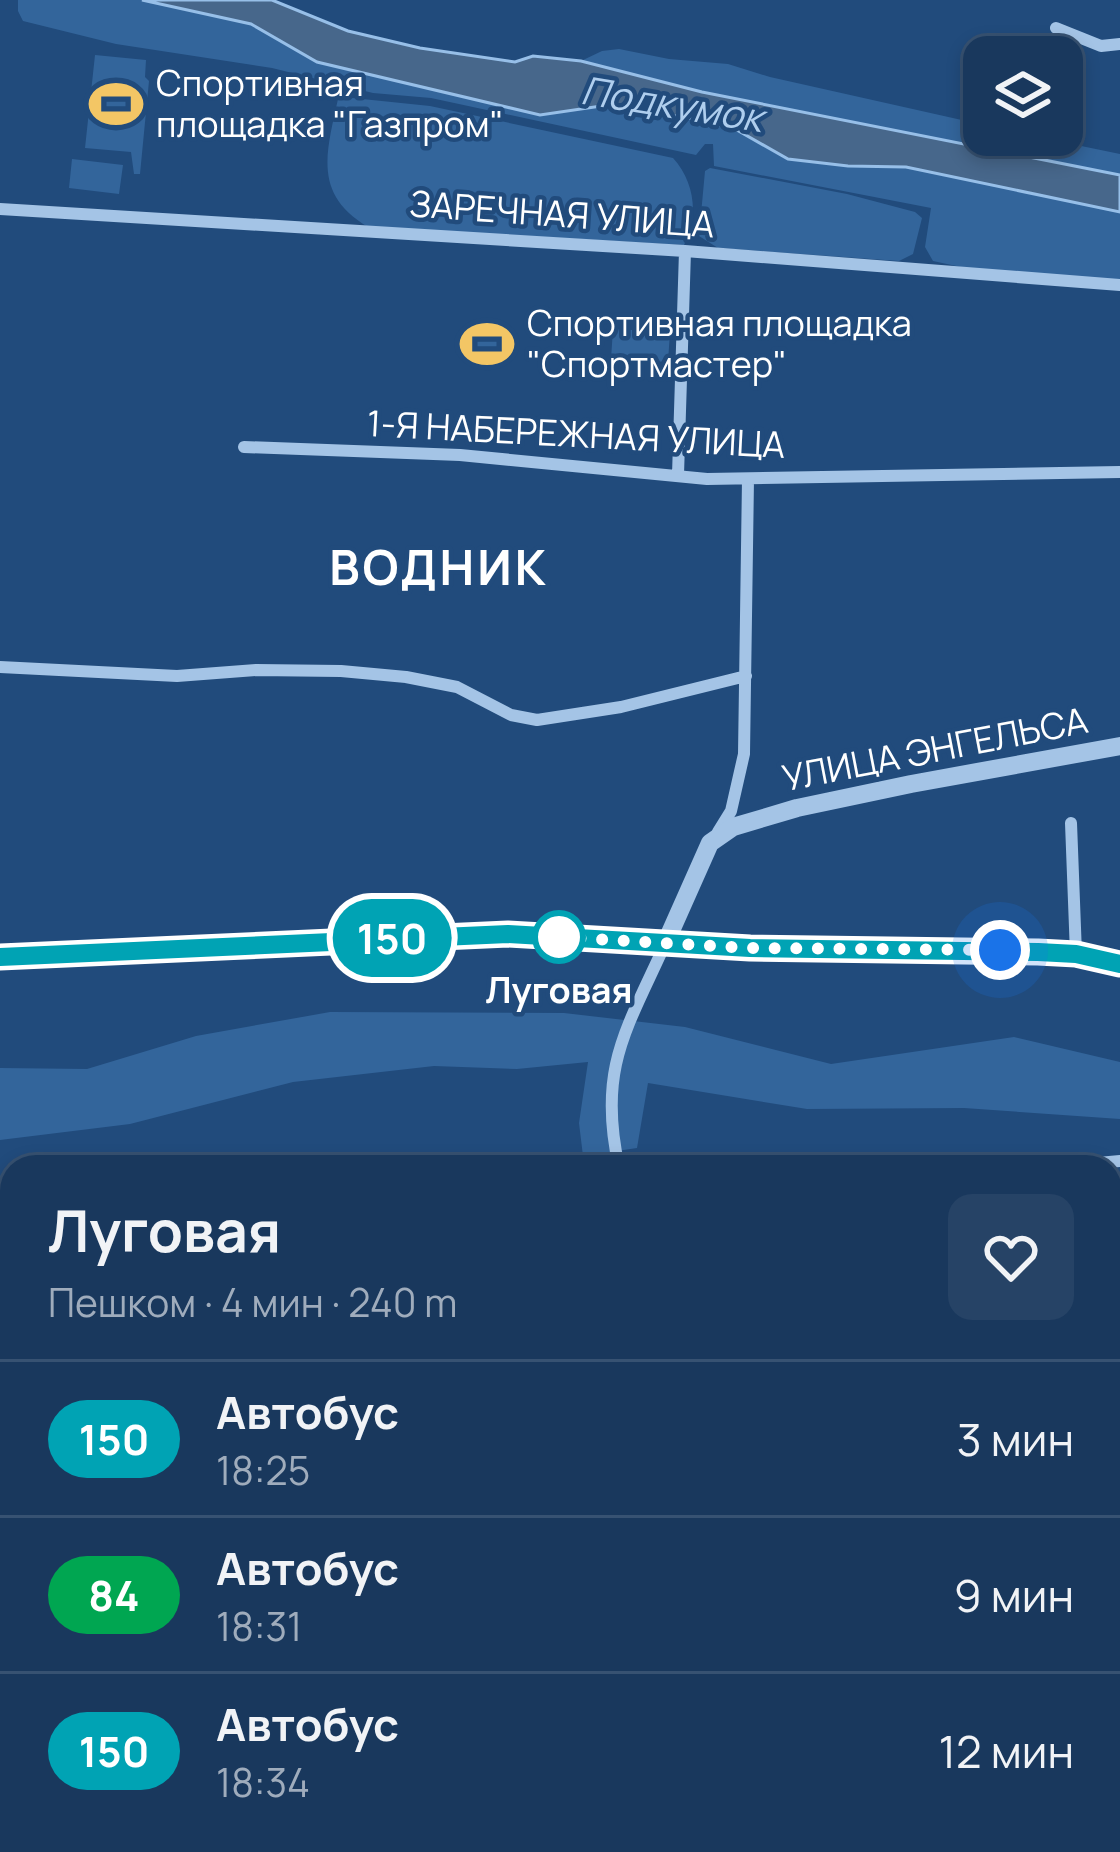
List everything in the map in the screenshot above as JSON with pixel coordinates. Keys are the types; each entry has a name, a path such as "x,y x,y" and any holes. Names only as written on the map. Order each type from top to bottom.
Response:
{"street":[{"path":"1056,28 1101,46 1120,44"},
{"name":"ЗАРЕЧНАЯ УЛИЦА","path":"0,209 685,251 1120,285"},
{"path":"678,476 685,251"},
{"name":"1-Я НАБЕРЕЖНАЯ УЛИЦА","path":"244,447 460,454 748,479 1120,472"},
{"path":"616,1155 610,1125 612,1070 681,900 734,802 744,754 748,479"},
{"path":"0,667 176,676 278,670 406,677 457,687 511,715 537,720 621,707 746,676"},
{"name":"УЛИЦА ЭНГЕЛЬСА","path":"714,838 762,817 1120,746"},
{"name":"УЛИЦА ЭНГЕЛЬСА","path":"734,802 746,816 762,817"},
{"path":"1071,823 1076,954"},
{"path":"0,957 473,934 750,948 963,948 1076,954 1120,964"}],"shaded area":[{"path":"18,0 142,0 175,5 251,24 317,62 540,115 608,105 694,119 735,129 788,159 906,167 1120,212 1120,281 984,272 933,261 925,247 931,208 714,166 713,144 705,144 696,155 431,98 373,93 272,68 116,44 23,21"},
{"path":"619,49 728,64 963,120 963,144 702,92 581,61"},
{"name":"Спортивная площадка \"Газпром\"","path":"95,55 146,60 149,81 140,174 134,174 131,152 85,148"},
{"path":"338,99 430,106 673,158 690,189 689,234 684,245 368,227 338,201 328,171"},
{"path":"1083,146 1120,154 1120,175 1024,156 1083,156"},
{"path":"72,159 123,165 119,194 69,188"},
{"path":"710,168 915,212 922,218 913,254 899,261 718,248 699,236 705,171"},
{"path":"613,329 670,332 668,362 611,359"},
{"name":"Спортивная площадка \"Спортмастер\"","path":"460,330 516,333 515,357 459,354"},
{"path":"330,1012 564,1013 685,1027 831,1064 1014,1037 1120,1062 1120,1119 964,1108 807,1109 648,1083 637,1148 583,1155 579,1123 588,1062 517,1069 434,1066 293,1082 130,1124 0,1140 0,1068 87,1069 196,1036"}],"water":[{"name":"Подкумок","path":"142,0 272,0 348,31 420,48 515,62 533,56 581,61 702,92 963,144 963,156 1024,156 1120,175 1120,212 906,167 788,159 735,129 694,119 608,105 540,115 317,62 251,24"}],"bus line":[{"name":"150","path":"0,957 508,934 750,948 963,948 1076,954 1120,964"}],"place":[{"name":"Спортивная площадка \"Газпром\"","path":"116,104"},
{"name":"Спортивная площадка \"Спортмастер\"","path":"487,344"},
{"name":"Луговая","path":"559,937"}],"district":[{"name":"ВОДНИК","path":"439,568"}],"route":[{"path":"559,937 750,948 1000,950"}]}
